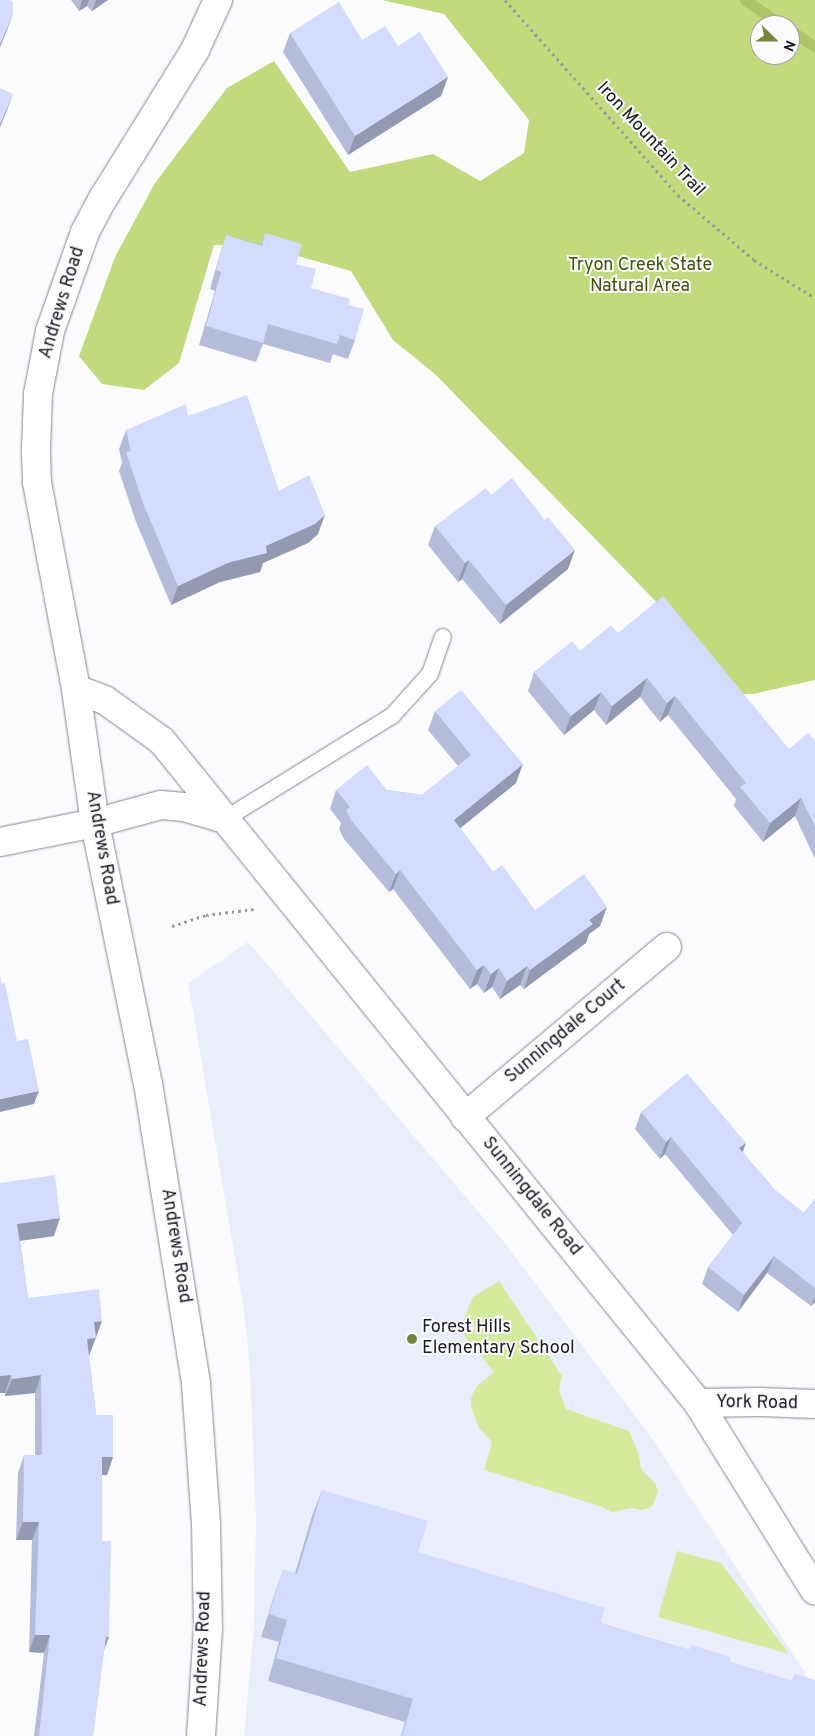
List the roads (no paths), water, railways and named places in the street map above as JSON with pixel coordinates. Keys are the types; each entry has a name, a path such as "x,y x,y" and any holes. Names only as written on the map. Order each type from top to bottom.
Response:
{"street":[{"name":"Andrews Road","path":"201,1736 208,1628 206,1524 196,1383 148,1084 94,822 76,689 37,482 38,394 43,364 59,303 86,232 104,197 194,50 209,23 218,0"},
{"name":"Sunningdale Road","path":"76,689 105,700 162,741 698,1403 815,1590"},
{"path":"0,842 94,822 161,805 184,807 225,819"},
{"name":"Sunningdale Court","path":"465,1116 667,947"},
{"name":"York Road","path":"698,1403 760,1402 815,1404"}],"lane":[{"path":"225,819 392,716 430,674 443,637"}],"waterway":[{"path":"745,0 767,15"},
{"path":"800,37 815,47"}],"place":[{"name":"Forest Hills Elementary School","path":"412,1339"}],"park label":[{"name":"Tryon Creek State Natural Area","path":"640,277"}]}
